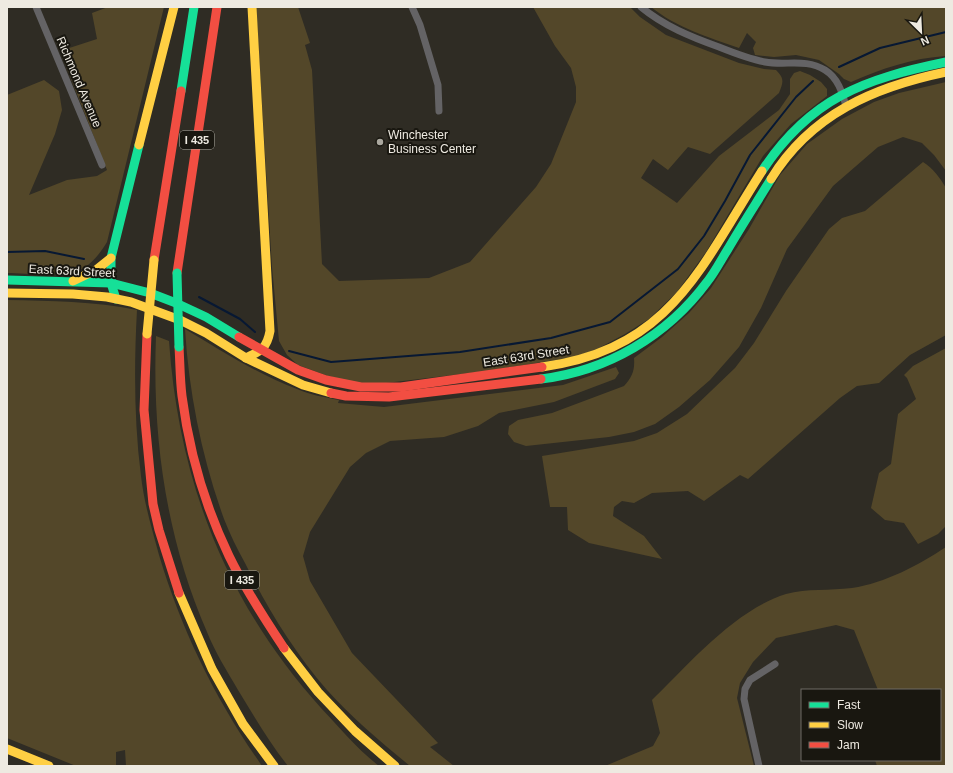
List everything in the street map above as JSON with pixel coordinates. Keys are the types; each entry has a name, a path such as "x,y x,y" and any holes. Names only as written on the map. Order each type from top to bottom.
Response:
{"main road":[{"path":"116,299 111,283 112,258 174,7"},
{"name":"I 435","path":"194,7 154,260 144,410 152,504 175,583 212,669 243,724 274,766"},
{"name":"I 435","path":"217,7 177,273 179,347 183,402 193,450 204,493 236,570 258,610 283,648 308,681 353,730 395,766"},
{"path":"246,358 262,351 268,343 270,331 252,7"},
{"name":"East 63rd Street","path":"7,280 111,283 150,293 186,307 206,317 262,351 298,370 326,380 361,387 401,387 563,364 584,359 606,351 646,328 677,301 713,253 778,148 807,120 842,94 878,79 913,68 946,62"},
{"name":"East 63rd Street","path":"7,293 73,294 107,297 149,308 180,320 206,333 246,358 304,385 331,393 367,397 389,397 558,377 597,366 630,351 653,336 684,310 707,282 779,166 806,135 830,116 846,106 886,88 946,72"},
{"path":"73,281 96,270 112,258"},
{"path":"7,749 49,766"}],"street":[{"name":"Richmond Avenue","path":"36,7 102,165"},
{"path":"412,7 420,25 438,85 439,111"},
{"path":"640,7 659,21 684,34 752,60 769,63 789,62 807,64 823,69 837,82 846,106"},
{"path":"759,766 744,699 745,689 750,680 775,664"}],"shaded area":[{"path":"108,7 164,7 107,242 90,264 74,272 56,274 7,273 7,95 44,80 59,91 62,110 55,134 29,195 67,180 97,176 107,170 60,51 97,39 92,13"},
{"path":"256,7 298,7 310,43 305,45 312,70 322,264 339,281 429,278 470,262 536,187 551,164 576,102 576,87 571,68 555,46 533,7 630,7 640,17 666,35 739,63 764,69 776,70 779,73 782,81 779,93 710,154 688,147 668,170 653,159 641,178 677,203 719,156 779,110 790,94 790,79 794,73 800,71 821,82 827,89 827,96 791,124 763,156 706,252 677,292 649,319 625,334 597,349 574,357 487,371 386,383 358,383 328,376 298,365 287,355 279,341 272,267"},
{"path":"651,7 946,7 946,56 921,59 897,65 851,82 844,79 819,60 796,55 774,57 755,55 753,48 756,42 747,33 739,48 704,36 671,21"},
{"path":"946,82 946,171 934,155 922,143 903,137 878,147 833,186 787,249 761,308 739,347 710,380 679,407 655,424 634,432 609,437 526,446 514,442 508,434 509,426 518,420 552,413 624,386 632,374 634,358 662,337 689,313 711,288 749,229 780,175 807,144 842,119 874,102 899,93"},
{"path":"923,162 930,167 946,188 946,335 910,355 879,383 857,386 840,398 748,479 740,475 704,501 688,491 652,493 634,503 622,501 614,507 613,516 644,536 662,559 589,543 568,530 567,507 550,507 542,456 634,441 657,433 687,414 735,368 754,343 786,291 829,229 842,218 865,211"},
{"path":"7,300 89,303 137,310 135,393 137,435 141,476 148,516 159,555 178,611 202,665 215,691 262,766 126,766 125,750 116,752 116,766 76,766 7,738"},
{"path":"185,329 268,377 307,393 339,400 338,403 384,407 563,385 616,367 619,373 615,379 554,402 499,413 478,426 444,437 390,441 366,453 350,467 310,532 303,556 310,581 352,653 438,743 430,747 454,766 410,766 367,730 327,690 303,660 282,629 262,596 236,547 216,496 203,449 193,402"},
{"path":"156,336 169,341 175,393 184,443 196,492 213,538 234,583 259,626 288,668 342,731 363,753 379,766 288,766 274,748 217,654 193,596 181,560 172,524 160,449 155,374"},
{"path":"946,348 946,526 938,534 918,544 904,523 885,520 871,508 879,473 891,464 898,414 916,399 907,378 904,375 913,366"},
{"path":"946,547 946,766 877,766 875,761 941,761 941,689 878,689 854,630 836,625 776,638 753,662 740,683 737,698 754,766 605,766 653,746 660,733 652,700 714,639 749,612 767,602 794,592 844,589 864,586 889,578 925,560"}],"waterway":[{"path":"839,67 880,48 946,32"},
{"path":"289,351 331,362 460,352 551,338 610,322 678,269 704,236 750,155 796,97 813,81"},
{"path":"7,252 45,251 84,259"},
{"path":"199,297 240,319 255,332"}],"traffic: fast":[{"path":"181,91 194,7"},
{"path":"762,171 780,146 799,126 820,109 841,96 864,85 889,76 946,62"},
{"path":"116,299 111,283 111,258 139,145"},
{"path":"541,379 565,375 612,359 634,348 673,319 691,301 710,278 771,179"},
{"path":"177,273 179,347"},
{"path":"7,280 111,283 150,293 176,303 206,317 239,337"}],"traffic: slow":[{"path":"139,145 174,7"},
{"path":"246,358 256,353 265,345 270,331 252,7"},
{"path":"771,179 787,156 805,137 846,107 870,95 894,86 919,78 946,72"},
{"path":"542,367 586,357 622,342 652,323 677,299 699,271 720,240 762,171"},
{"path":"73,281 96,270 111,258"},
{"path":"147,334 154,260"},
{"path":"7,293 73,294 107,297 131,302 180,320 206,333 246,358 303,385 331,393"},
{"path":"179,593 212,669 243,724 274,766"},
{"path":"284,648 318,692 355,731 395,766"},
{"path":"7,749 49,766"}],"traffic: jam":[{"path":"177,273 217,7"},
{"path":"154,260 181,91"},
{"path":"147,334 144,410 153,504 159,530 179,593"},
{"path":"239,337 298,370 326,380 361,387 401,387 542,367"},
{"path":"179,347 181,390 185,417 205,498 220,537 235,568 255,603 284,648"},
{"path":"331,393 346,396 389,397 541,379"}],"place":[{"name":"Winchester Business Center","path":"380,142"}]}
